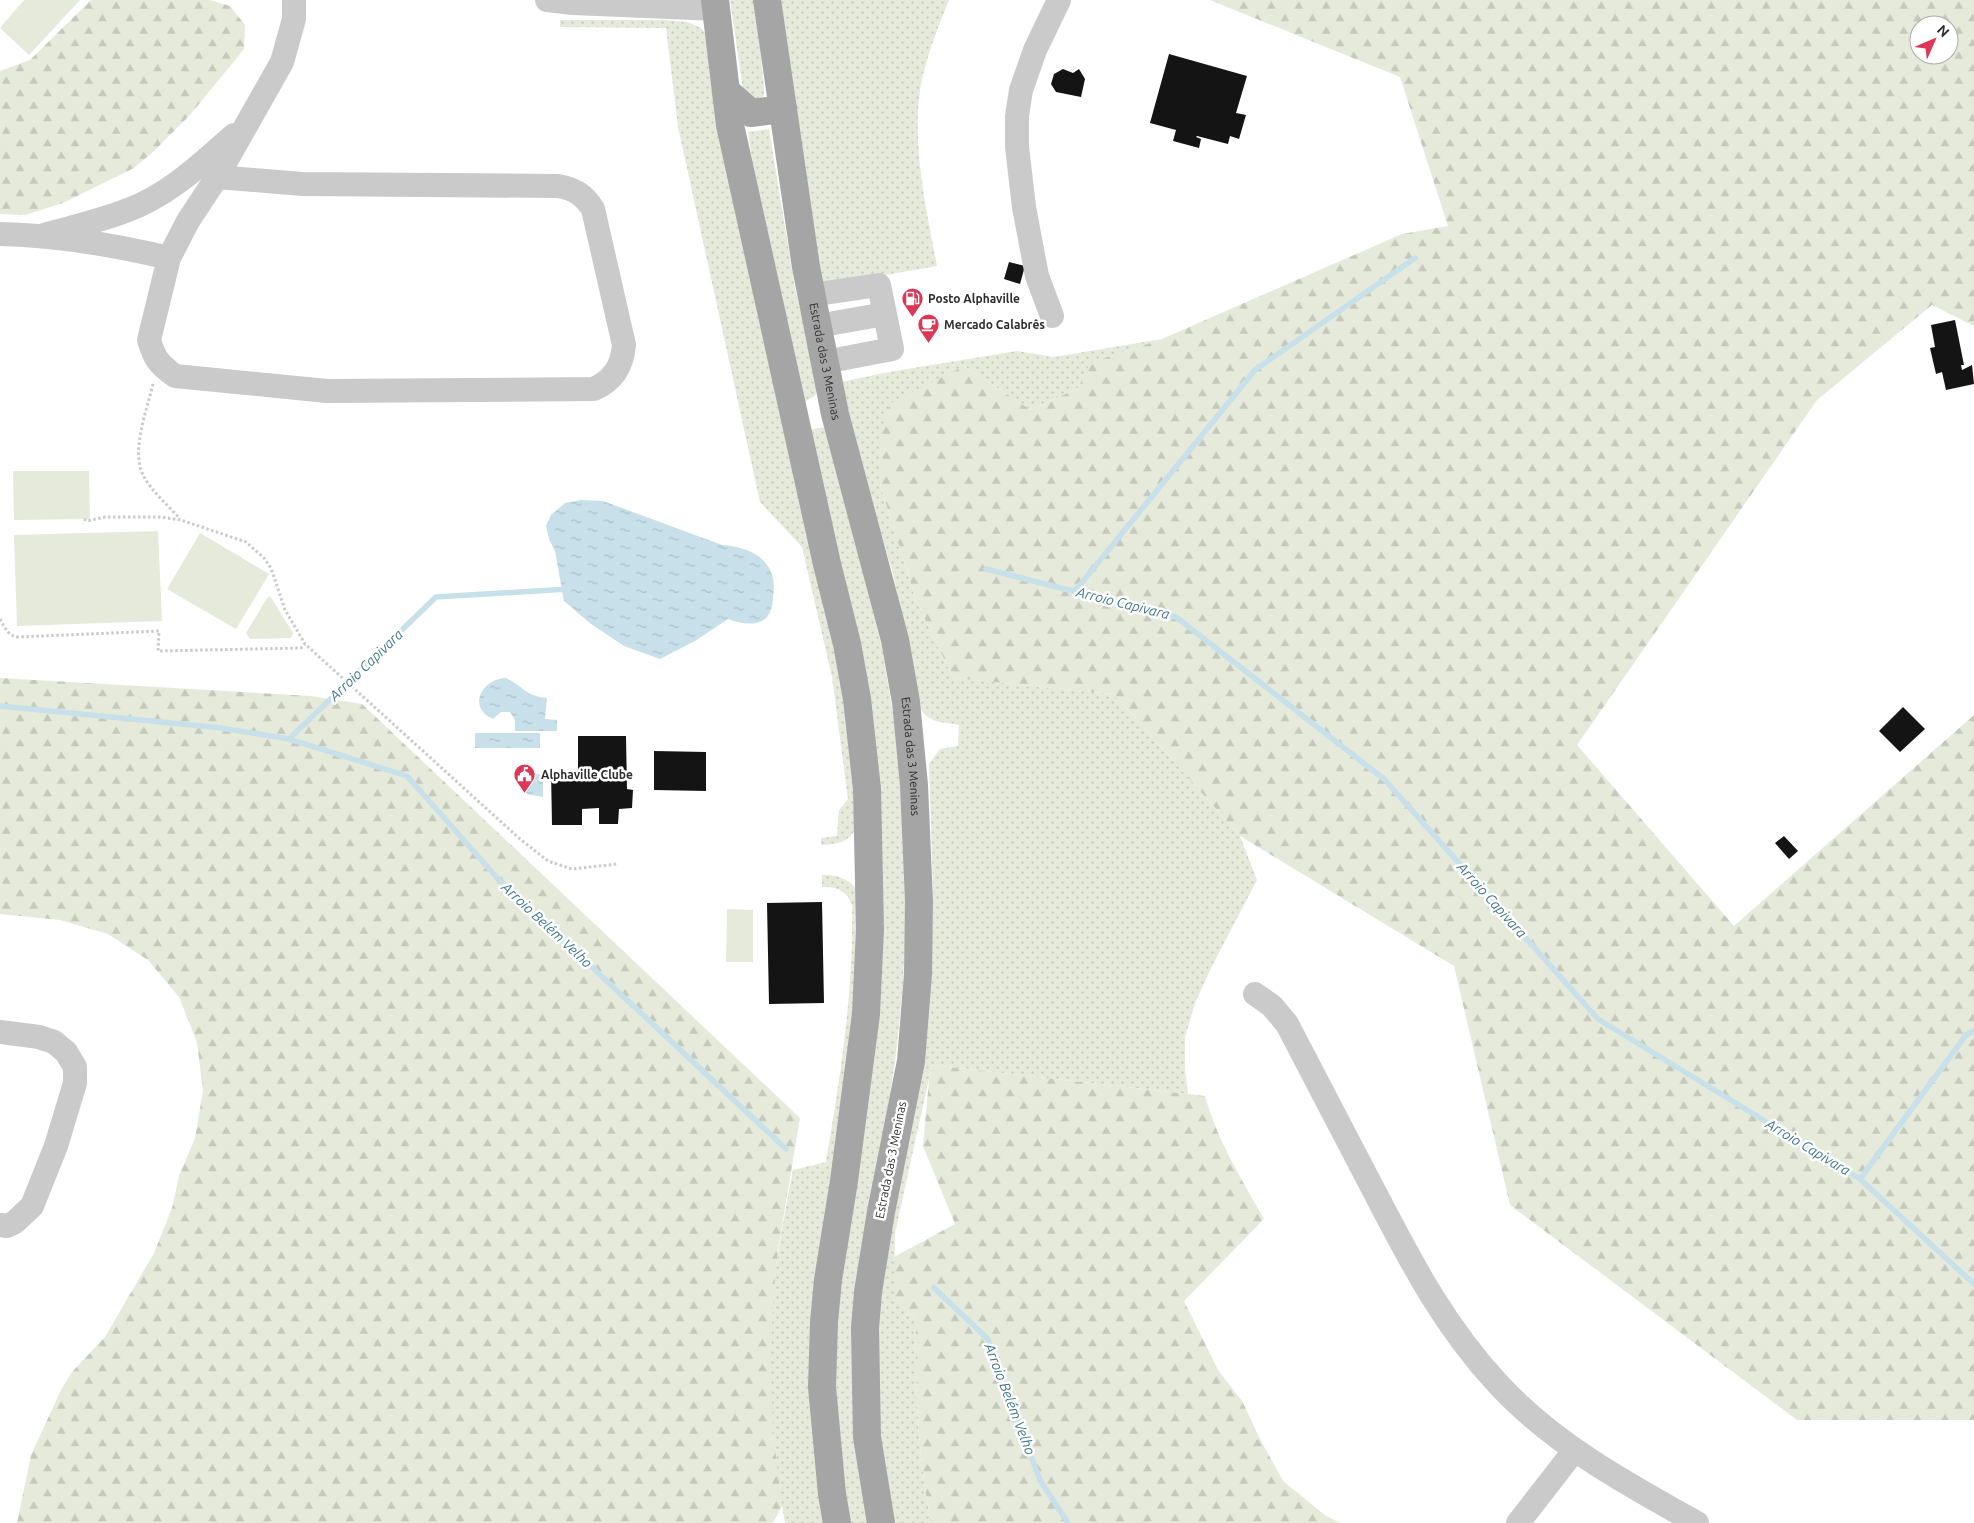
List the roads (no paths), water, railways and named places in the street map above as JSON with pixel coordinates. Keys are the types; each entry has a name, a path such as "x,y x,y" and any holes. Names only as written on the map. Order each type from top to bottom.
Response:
{"main road":[{"name":"Estrada das 3 Meninas","path":"767,0 811,295 835,414 894,640 906,702 915,794 919,901 918,974 911,1061 881,1212 868,1292 865,1328 868,1437 881,1523"},
{"path":"716,5 730,125 826,564 847,644 857,699 866,789 869,837 870,929 866,1014 844,1181 828,1280 824,1322 822,1387 832,1494 837,1523"},
{"path":"726,91 751,113 783,109"},
{"path":"796,425 835,414"}],"street":[{"path":"217,177 302,184 558,186 569,188 586,198 593,209 624,345 619,366 613,376 604,384 594,389 327,391 175,376 158,363 149,340 169,258 188,221 217,177 282,62 294,19 294,0"},
{"path":"547,0 573,3 716,5"},
{"path":"1052,316 1036,276 1024,207 1017,131 1021,90 1035,50 1047,28 1058,0"},
{"path":"40,236 129,210 158,195 192,170 245,126"},
{"path":"158,195 173,196 184,202 187,208 188,221"},
{"path":"120,247 118,227 129,210"},
{"path":"0,234 40,236 120,247 169,258"},
{"path":"811,295 879,285 892,349 824,362"},
{"path":"818,326 885,314"},
{"path":"1255,994 1272,1006 1287,1024 1410,1261 1440,1312 1467,1347 1500,1386 1574,1451 1697,1523"},
{"path":"0,1032 40,1037 54,1042 66,1052 75,1067 75,1083 56,1146 32,1206 15,1222 7,1226 0,1225"},
{"path":"1518,1523 1574,1451"}],"water":[{"path":"581,500 603,501 722,545 733,546 753,553 768,566 772,574 774,585 773,600 769,614 765,619 752,624 728,619 695,641 660,659 624,646 591,624 564,601 555,551 549,539 546,526 551,515 565,503"},
{"path":"505,678 528,693 547,698 545,719 557,720 557,731 515,731 515,720 510,712 501,712 493,719 485,714 479,702 480,696 489,684"},
{"path":"475,733 540,733 540,748 475,748"},
{"path":"543,774 543,797 527,794 520,785 520,775"}],"waterway":[{"path":"1075,591 1255,370 1415,258"},
{"name":"Arroio Capivara","path":"986,569 1176,617 1384,779 1598,1019 1860,1179 1974,1284"},
{"name":"Arroio Capivara","path":"0,706 221,728 289,739 436,597 569,589"},
{"name":"Arroio Belém Velho","path":"289,739 407,776 499,880 786,1149"},
{"path":"1860,1179 1966,1035 1974,1031"},
{"name":"Arroio Belém Velho","path":"934,1288 987,1338 1040,1480 1068,1523"}],"place":[{"name":"Posto Alphaville","path":"912,318"},
{"name":"Mercado Calabrês","path":"928,344"},
{"name":"Alphaville Clube","path":"525,794"}]}
